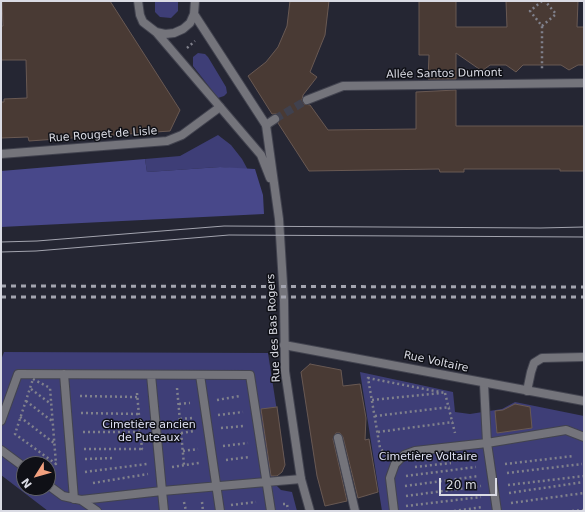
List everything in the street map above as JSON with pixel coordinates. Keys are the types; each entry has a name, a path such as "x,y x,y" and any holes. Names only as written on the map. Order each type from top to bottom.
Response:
{"street":[{"name":"Rue des Bas Rogers","path":"138,1 140,15 143,22 156,32 261,155 275,190"},
{"path":"156,32 165,34 174,33 183,29 190,23 197,2"},
{"name":"Rue des Bas Rogers","path":"194,14 266,125 275,190 284,292 285,371 301,479 310,511"},
{"name":"Allée Santos Dumont","path":"307,100 343,86 584,83"},
{"name":"Rue Rouget de Lisle","path":"1,154 167,141 182,135 220,107"},
{"path":"266,125 275,119"},
{"name":"Rue Voltaire","path":"284,345 484,384 584,401"},
{"path":"527,392 534,363 542,358 584,357"},
{"path":"1,421 18,374 250,375 271,511"},
{"path":"64,374 73,486 78,500"},
{"path":"151,375 164,511"},
{"path":"200,375 219,509"},
{"path":"484,384 487,443 497,511"},
{"path":"394,509 391,488 392,471 408,453 487,443 566,430 584,438"},
{"path":"338,438 355,511"},
{"path":"1,450 16,461"},
{"path":"78,500 266,481 301,479"},
{"path":"56,491 63,496 78,500 97,511"}],"path":[{"path":"542,26 556,14 543,1 530,11 542,26 542,65"},
{"path":"182,53 199,39"},
{"path":"176,375 184,465"},
{"path":"392,471 380,448 368,378 446,392"},
{"path":"33,379 50,388 56,464 15,434 30,388 33,379"},
{"path":"30,388 51,404"},
{"path":"372,400 446,392"},
{"path":"446,392 458,446"},
{"path":"204,402 254,394"},
{"path":"78,396 137,397"},
{"path":"26,401 53,422"},
{"path":"375,416 450,407"},
{"path":"206,416 256,410"},
{"path":"80,413 139,414"},
{"path":"20,417 54,444"},
{"path":"378,432 453,422"},
{"path":"208,429 258,424"},
{"path":"81,432 140,432"},
{"path":"211,447 261,442"},
{"path":"83,449 142,449"},
{"path":"115,458 84,459 85,472 184,465 263,456"},
{"path":"505,464 574,456"},
{"path":"392,471 454,462"},
{"path":"507,473 582,464"},
{"path":"73,486 160,467"},
{"path":"392,471 479,467"},
{"path":"391,488 480,476"},
{"path":"508,485 584,476"},
{"path":"509,493 584,482"},
{"path":"392,498 481,486"},
{"path":"511,503 584,493"},
{"path":"394,509 482,496"},
{"path":"219,509 270,500"},
{"path":"454,511 484,507"},
{"path":"572,511 584,510"}],"green space":[{"path":"155,1 178,1 178,11 171,18 160,17 155,12"},
{"path":"198,53 205,54 208,57 226,87 227,93 224,96 218,98 193,66 193,57"},
{"path":"218,135 231,145 242,159 248,170 220,167 147,172 145,159 180,156"},
{"name":"Cimetière ancien de Puteaux","path":"4,352 268,353 285,463 274,474 275,484 281,490 292,492 297,511 48,511 28,496 56,496 56,456 16,456 16,486 1,475 1,360"},
{"name":"Cimetière Voltaire","path":"360,372 453,392 455,412 470,414 502,409 515,402 584,416 584,511 382,511"}],"shaded area":[{"path":"145,159 147,172 220,167 255,169 263,195 264,214 1,227 1,171"}],"building":[{"path":"2,1 110,1 180,110 170,131 29,141 28,137 1,138 1,102 4,102 4,99 27,98 26,60 1,60 1,26 3,26"},
{"path":"290,1 329,1 325,35 310,72 317,77 303,95 302,100 304,104 310,105 328,130 416,129 416,92 456,90 456,126 584,126 584,171 560,171 560,169 464,169 464,172 440,172 439,169 309,171 278,123 280,116 277,114 272,114 248,76 266,62 278,47 287,26"},
{"path":"419,1 456,1 456,27 507,27 506,1 578,1 577,27 584,27 584,65 578,65 569,70 561,65 523,65 516,72 506,65 490,65 482,71 456,53 456,79 428,79 429,55 419,55"},
{"path":"310,364 341,370 343,386 360,384 366,418 365,440 369,439 378,492 358,498 343,437 340,433 336,433 333,439 347,501 325,506 317,476 301,372"},
{"path":"515,404 530,407 532,428 497,433 495,411 503,410"},
{"path":"277,407 285,465 282,472 277,476 271,476 261,409"}],"tunnel":[{"path":"275,119 307,100"}],"tram line":[{"path":"1,242 37,241 224,226 584,227"},
{"path":"1,252 36,251 229,235 584,237"}],"railway":[{"path":"1,286 584,287"},
{"path":"1,297 584,297"}]}
